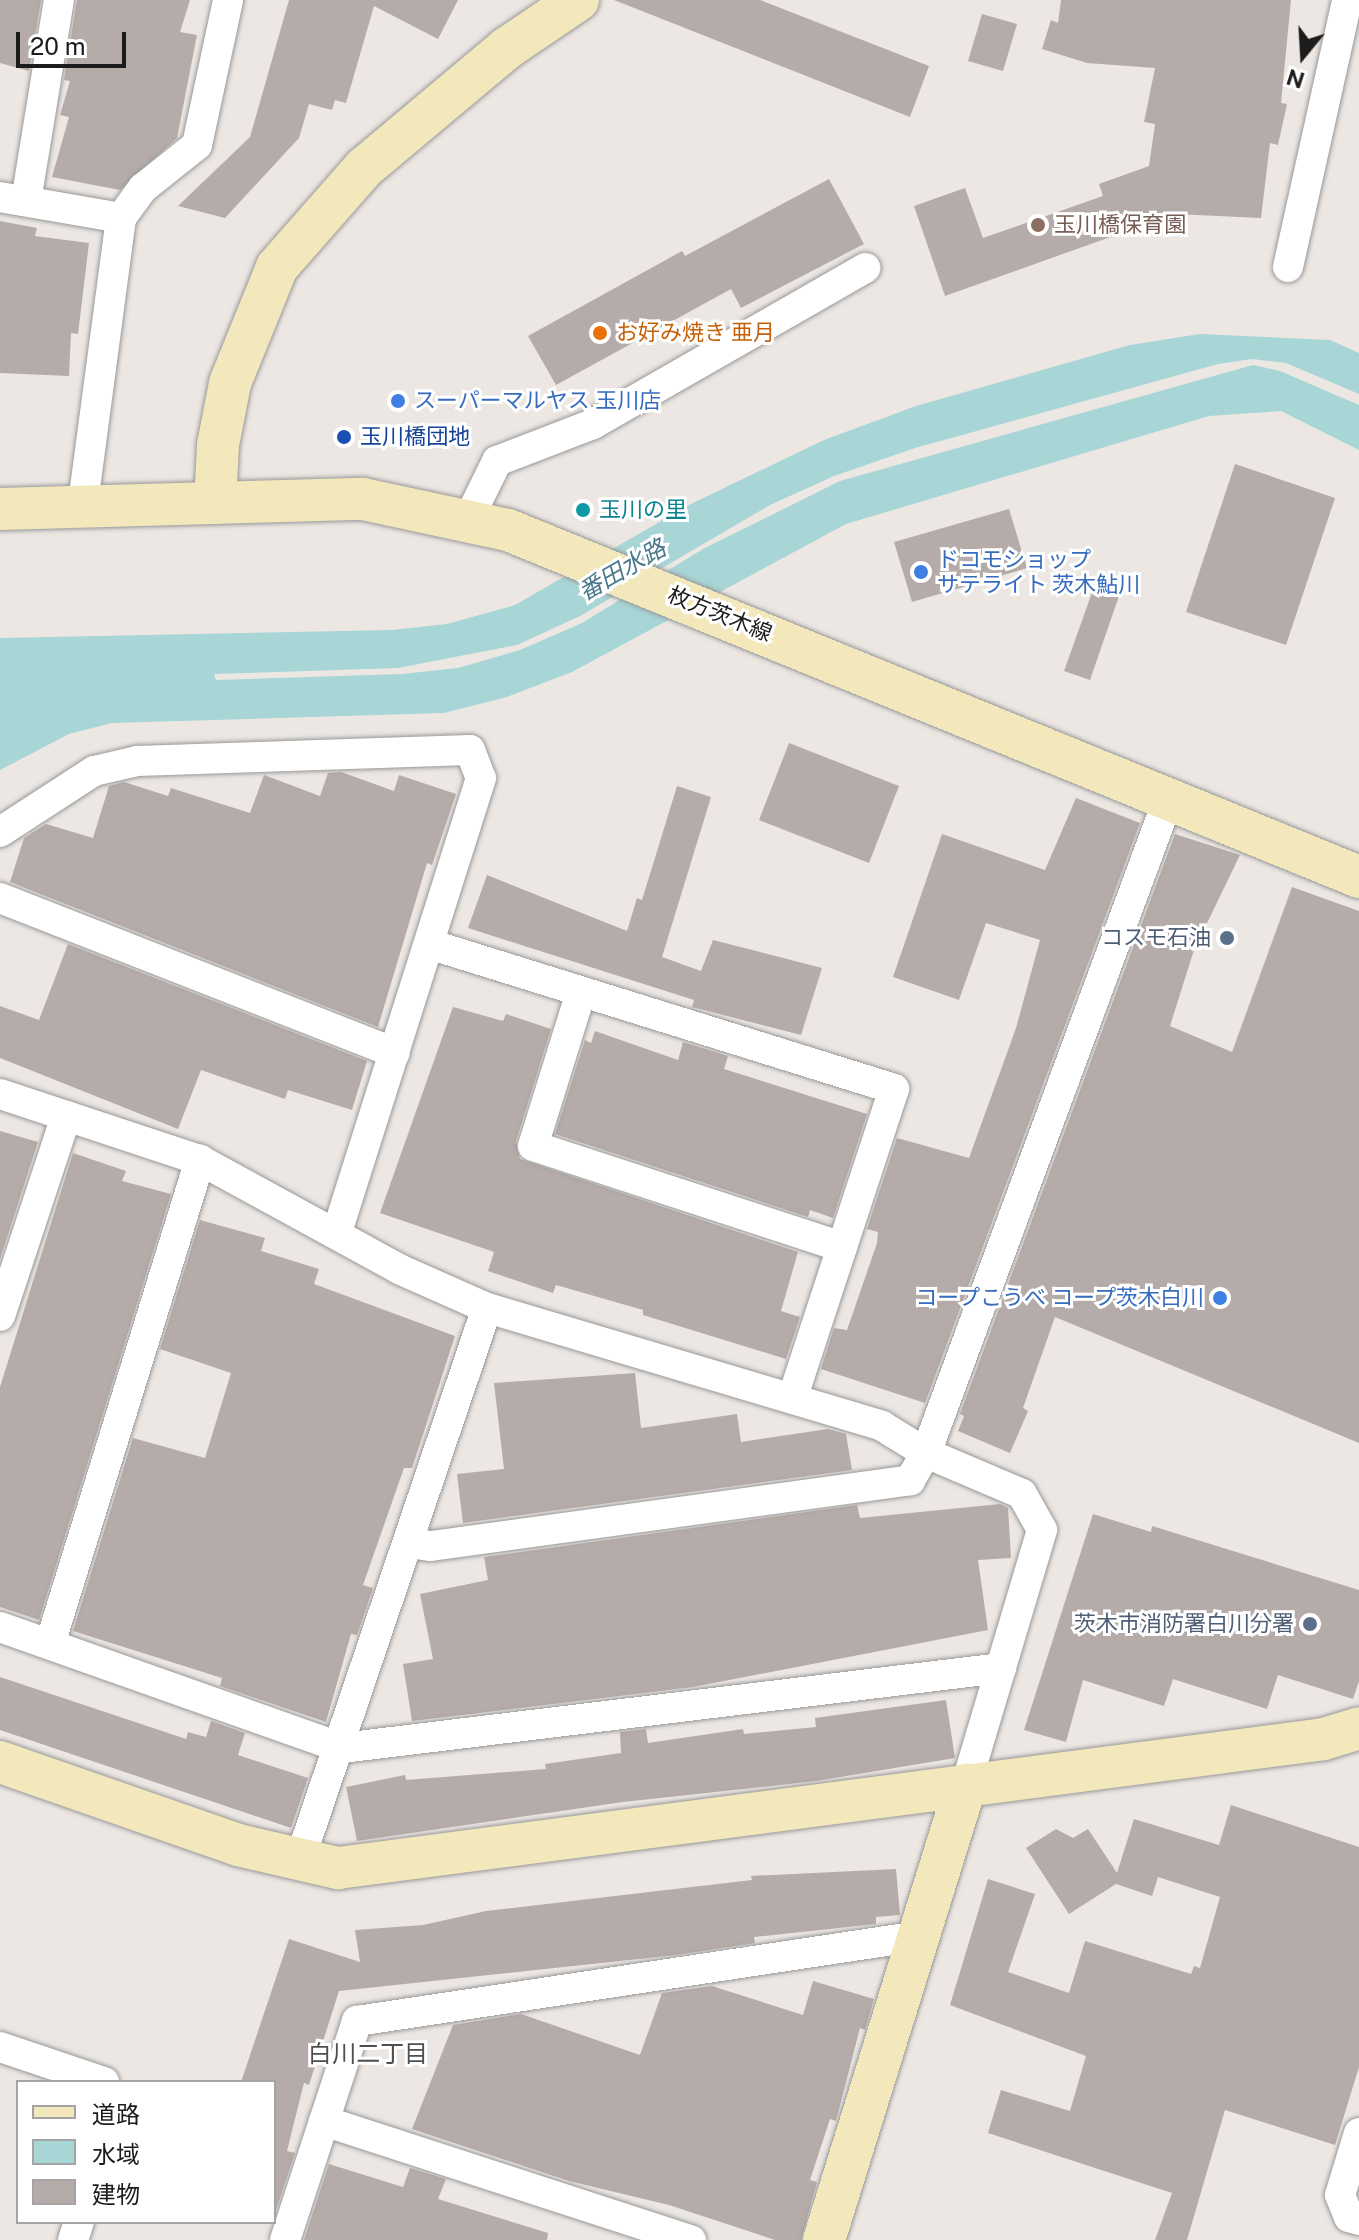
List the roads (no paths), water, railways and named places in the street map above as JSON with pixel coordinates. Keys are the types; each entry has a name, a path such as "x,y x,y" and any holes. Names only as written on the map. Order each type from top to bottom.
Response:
{"street":[{"path":"59,0 13,199 121,218"},
{"path":"83,503 121,218 143,188 197,145 228,0"},
{"path":"215,503 230,383 277,267 364,168 507,48 578,0"},
{"path":"1288,267 1347,0"},
{"path":"468,520 497,461 593,424 865,268"},
{"name":"枚方茨木線","path":"0,509 83,503 363,499 468,520 556,548 1359,877"},
{"path":"0,832 94,771 137,761 470,750 481,778 336,1234"},
{"path":"409,1543 431,1546 910,1480 926,1453 1168,800"},
{"path":"0,898 395,1053"},
{"path":"429,944 894,1089 793,1396"},
{"path":"581,992 533,1146 842,1247"},
{"path":"0,1094 200,1160 336,1234 487,1308 793,1396 882,1426 926,1453 1022,1494 1042,1530 824,2240"},
{"path":"0,1316 66,1116"},
{"path":"50,1644 200,1160"},
{"path":"299,1862 342,1748 487,1308"},
{"path":"0,1627 342,1748 1001,1668"},
{"path":"0,1762 299,1862 338,1868 1324,1739 1359,1728"},
{"path":"285,2240 357,2021 919,1936"},
{"path":"0,2047 98,2080"},
{"path":"324,2121 691,2240"},
{"path":"1359,2133 1340,2195 1349,2217 1359,2220"}],"water":[{"name":"番田水路","path":"1200,334 1330,340 1359,353 1359,394 1286,363 1252,359 1218,364 915,448 834,476 770,505 580,616 517,645 398,668 214,674 216,680 402,674 458,668 520,650 582,623 703,549 840,481 1253,365 1280,371 1359,405 1359,450 1281,411 1209,416 846,524 572,672 507,697 444,713 112,723 69,734 0,770 0,638 392,630 447,624 515,605 691,504 824,440 916,406 1130,345"}],"place":[{"name":"玉川橋保育園","path":"1038,225"},
{"name":"お好み焼き 亜月","path":"600,333"},
{"name":"スーパーマルヤス 玉川店","path":"398,401"},
{"name":"玉川橋団地","path":"344,437"},
{"name":"玉川の里","path":"583,510"},
{"name":"ドコモショップ サテライト 茨木鮎川","path":"921,572"},
{"name":"コスモ石油","path":"1227,938"},
{"name":"コープこうべ コープ茨木白川","path":"1220,1298"},
{"name":"茨木市消防署白川分署","path":"1310,1624"}],"district":[{"name":"白川二丁目","path":"368,2054"}]}
